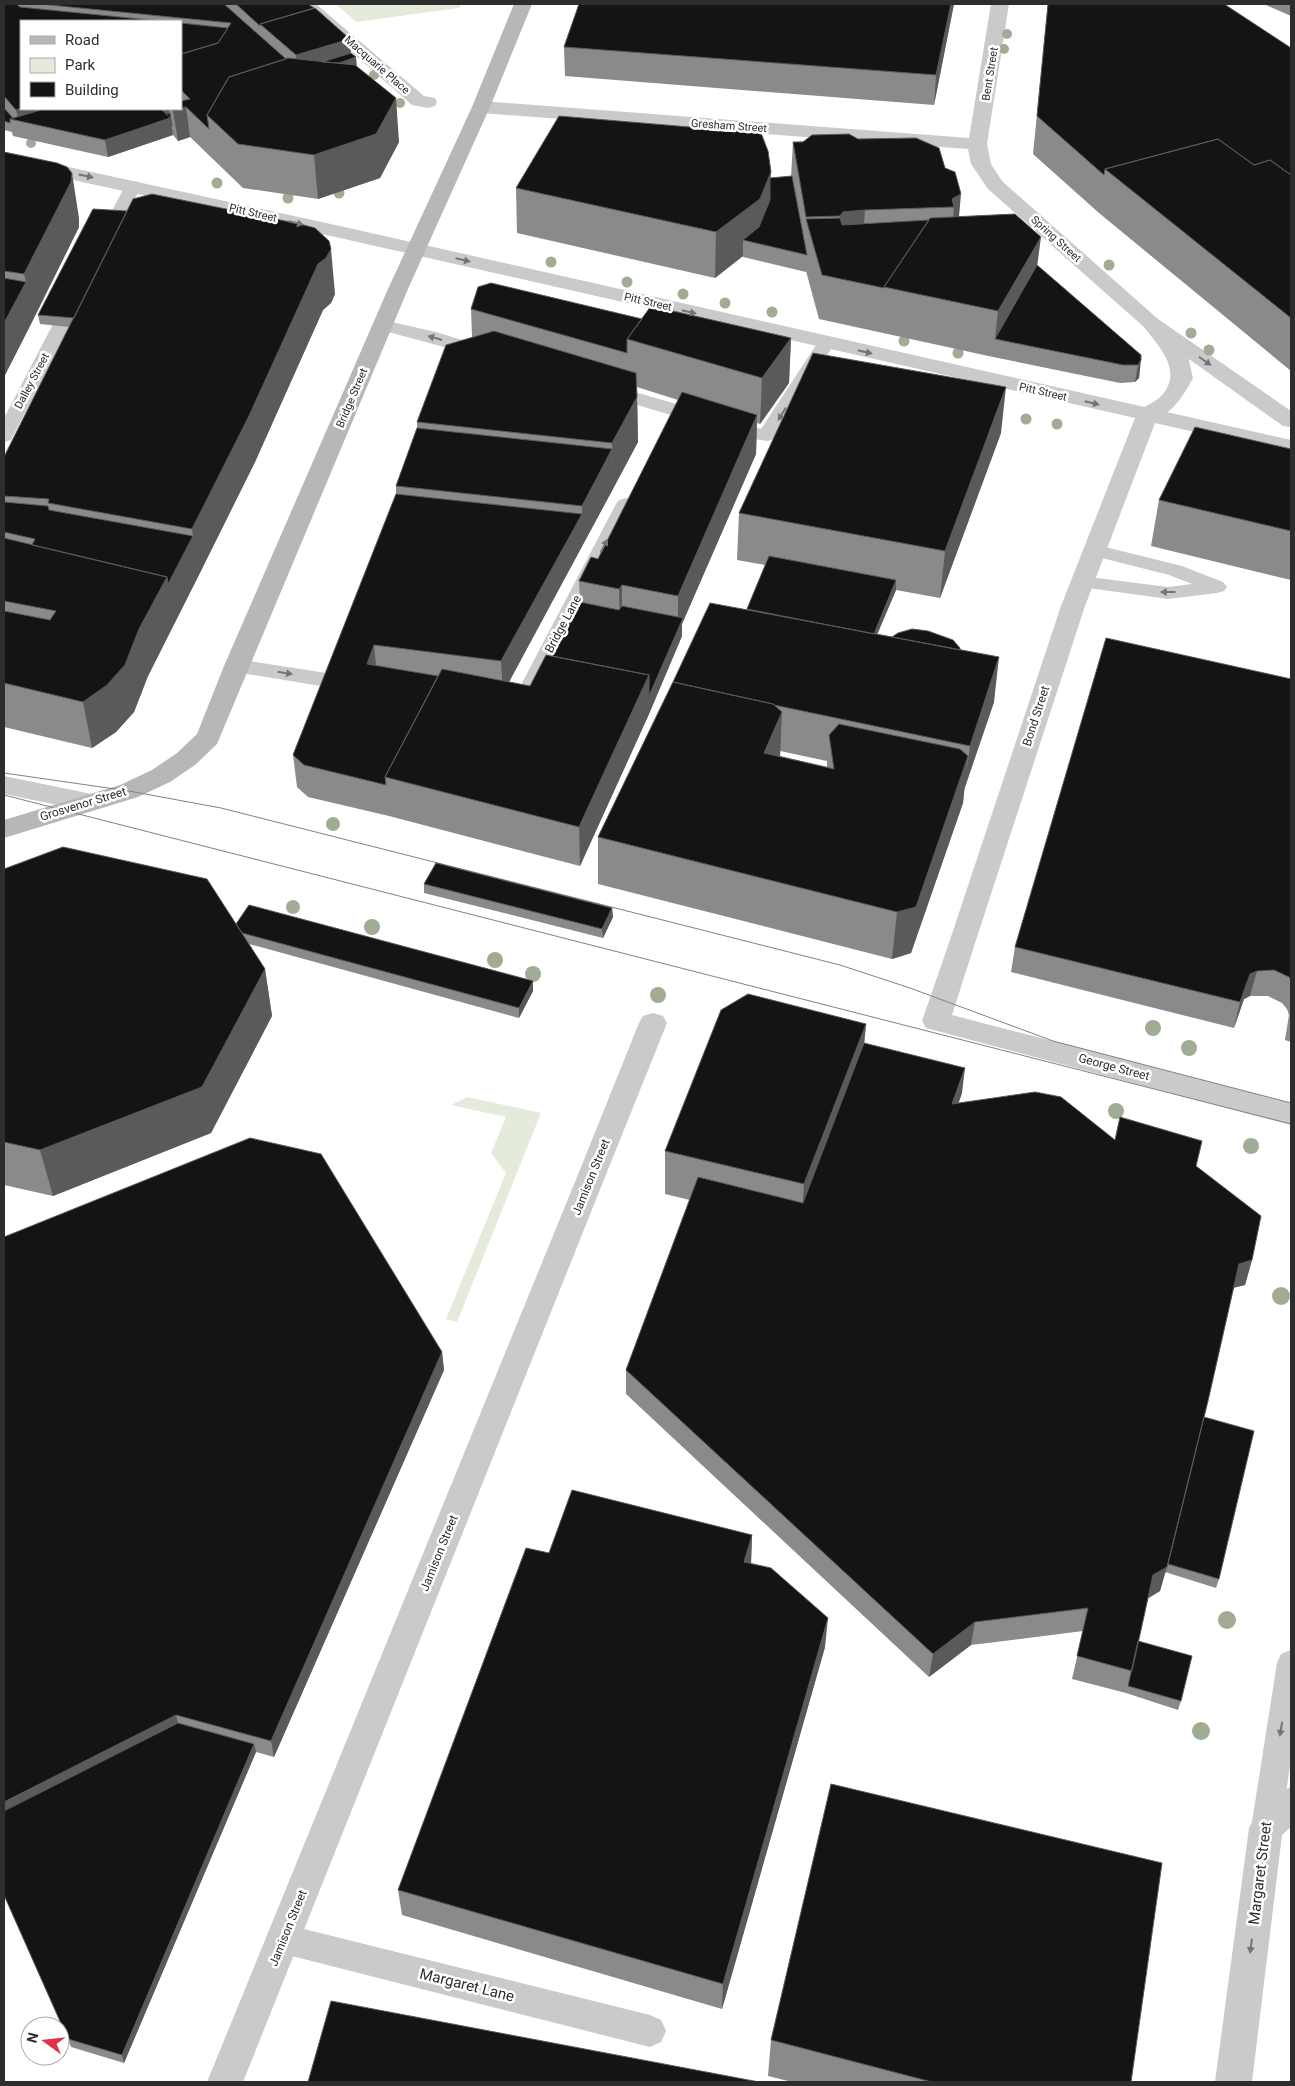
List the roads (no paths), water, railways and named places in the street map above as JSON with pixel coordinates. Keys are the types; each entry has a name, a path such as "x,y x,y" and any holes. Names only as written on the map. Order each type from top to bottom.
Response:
{"main road":[{"name":"Bridge Street","path":"161,776 186,759 208,738 236,666 415,250 481,107 523,4"},
{"name":"Grosvenor Street","path":"4,829 87,802 129,791 161,776"}],"street":[{"name":"Macquarie Place","path":"306,4 419,101 428,102"},
{"name":"Bent Street","path":"977,144 1000,4"},
{"name":"Gresham Street","path":"481,107 977,144"},
{"name":"Spring Street","path":"977,144 981,164 995,185 1151,323 1291,421"},
{"name":"Pitt Street","path":"4,159 133,186 1291,447"},
{"name":"Spring Street","path":"1147,416 1172,398 1182,378 1177,356 1151,323"},
{"name":"Bond Street","path":"936,1021 1081,582 1147,416"},
{"path":"4,785 87,802"},
{"name":"George Street","path":"936,1021 1291,1114"},
{"name":"Jamison Street","path":"225,2082 653,1023"},
{"path":"1266,1828 1291,1803"},
{"name":"Margaret Street","path":"1233,2082 1266,1828"}],"lane":[{"path":"116,220 133,186"},
{"path":"383,325 430,336 506,359"},
{"name":"Dalley Street","path":"4,436 61,326"},
{"path":"590,385 754,434 776,436 826,343"},
{"path":"665,429 675,411"},
{"name":"Bridge Lane","path":"524,699 633,490"},
{"path":"1081,582 1168,593 1217,587 1175,570 1093,550"},
{"path":"236,666 339,682"},
{"name":"Margaret Street","path":"1266,1828 1291,1663"},
{"name":"Margaret Lane","path":"284,1939 650,2031"}],"tram line":[{"path":"4,773 129,791 221,808 840,965 910,988 1053,1041 1291,1103"},
{"path":"4,795 1291,1124"}]}
